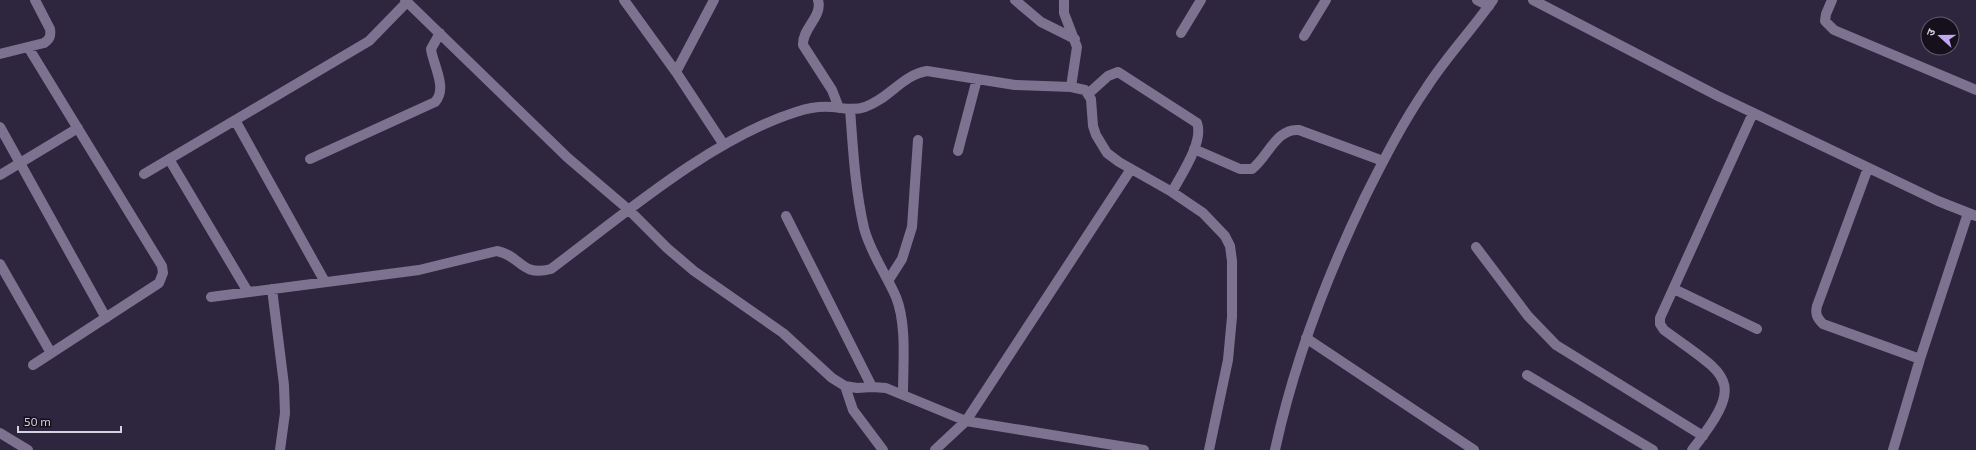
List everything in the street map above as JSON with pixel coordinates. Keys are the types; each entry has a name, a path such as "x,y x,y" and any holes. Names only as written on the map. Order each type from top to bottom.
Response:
{"street":[{"path":"0,54 44,43 49,40 51,35 50,29 35,0"},
{"path":"624,0 676,72 724,145"},
{"path":"676,72 714,0"},
{"path":"818,0 819,7 817,14 804,35 802,45 832,90 838,108"},
{"path":"1015,0 1041,22 1076,39"},
{"path":"1064,0 1064,13 1076,39 1077,47 1071,87"},
{"path":"1181,33 1202,0"},
{"path":"1304,36 1326,0"},
{"path":"1278,449 1306,338 1324,289 1383,161 1427,86 1491,3 1476,0"},
{"path":"1533,0 1754,113 1938,201 1972,214 1920,359 1894,450"},
{"path":"1832,0 1826,14 1825,21 1834,30 1976,90"},
{"path":"144,174 369,41 406,1 568,158 629,210 667,248 694,271 783,333 832,378 845,386 857,388 886,388 966,421 1144,450"},
{"path":"310,159 435,102 441,94 441,87 431,49 440,33"},
{"path":"28,47 162,266 163,273 159,283 33,365"},
{"path":"211,297 419,270 497,251 505,253 530,271 540,272 551,269 629,210 678,175 724,145 795,112 813,107 850,109 863,108 876,103 916,72 927,71 1015,85 1071,87 1084,90 1091,99 1093,126 1100,143 1107,153 1131,169 1172,192 1203,213 1215,225 1230,246 1232,261 1232,316 1228,360 1209,450"},
{"path":"1088,94 1112,73 1122,74 1197,123 1198,133 1194,149 1172,192"},
{"path":"958,151 977,79"},
{"path":"850,109 853,157 864,227 868,241 896,298 901,314 903,348 902,394"},
{"path":"1692,450 1723,406 1726,394 1725,382 1714,368 1664,330 1660,324 1660,318 1754,113"},
{"path":"235,120 325,282"},
{"path":"0,127 106,318"},
{"path":"0,175 78,128"},
{"path":"1194,149 1240,169 1252,169 1259,164 1278,138 1291,129 1299,130 1383,161"},
{"path":"888,281 902,259 912,227 918,140"},
{"path":"170,159 248,292"},
{"path":"1868,168 1815,313 1823,324 1920,359"},
{"path":"935,450 966,421 1131,169"},
{"path":"786,216 872,387"},
{"path":"1476,247 1528,316 1542,332 1556,344 1703,436"},
{"path":"0,264 51,353"},
{"path":"272,289 284,385 285,413 280,450"},
{"path":"1674,289 1757,329"},
{"path":"1306,338 1474,450"},
{"path":"1528,375 1653,450"},
{"path":"845,386 853,410 883,450"},
{"path":"0,433 28,450"}]}
